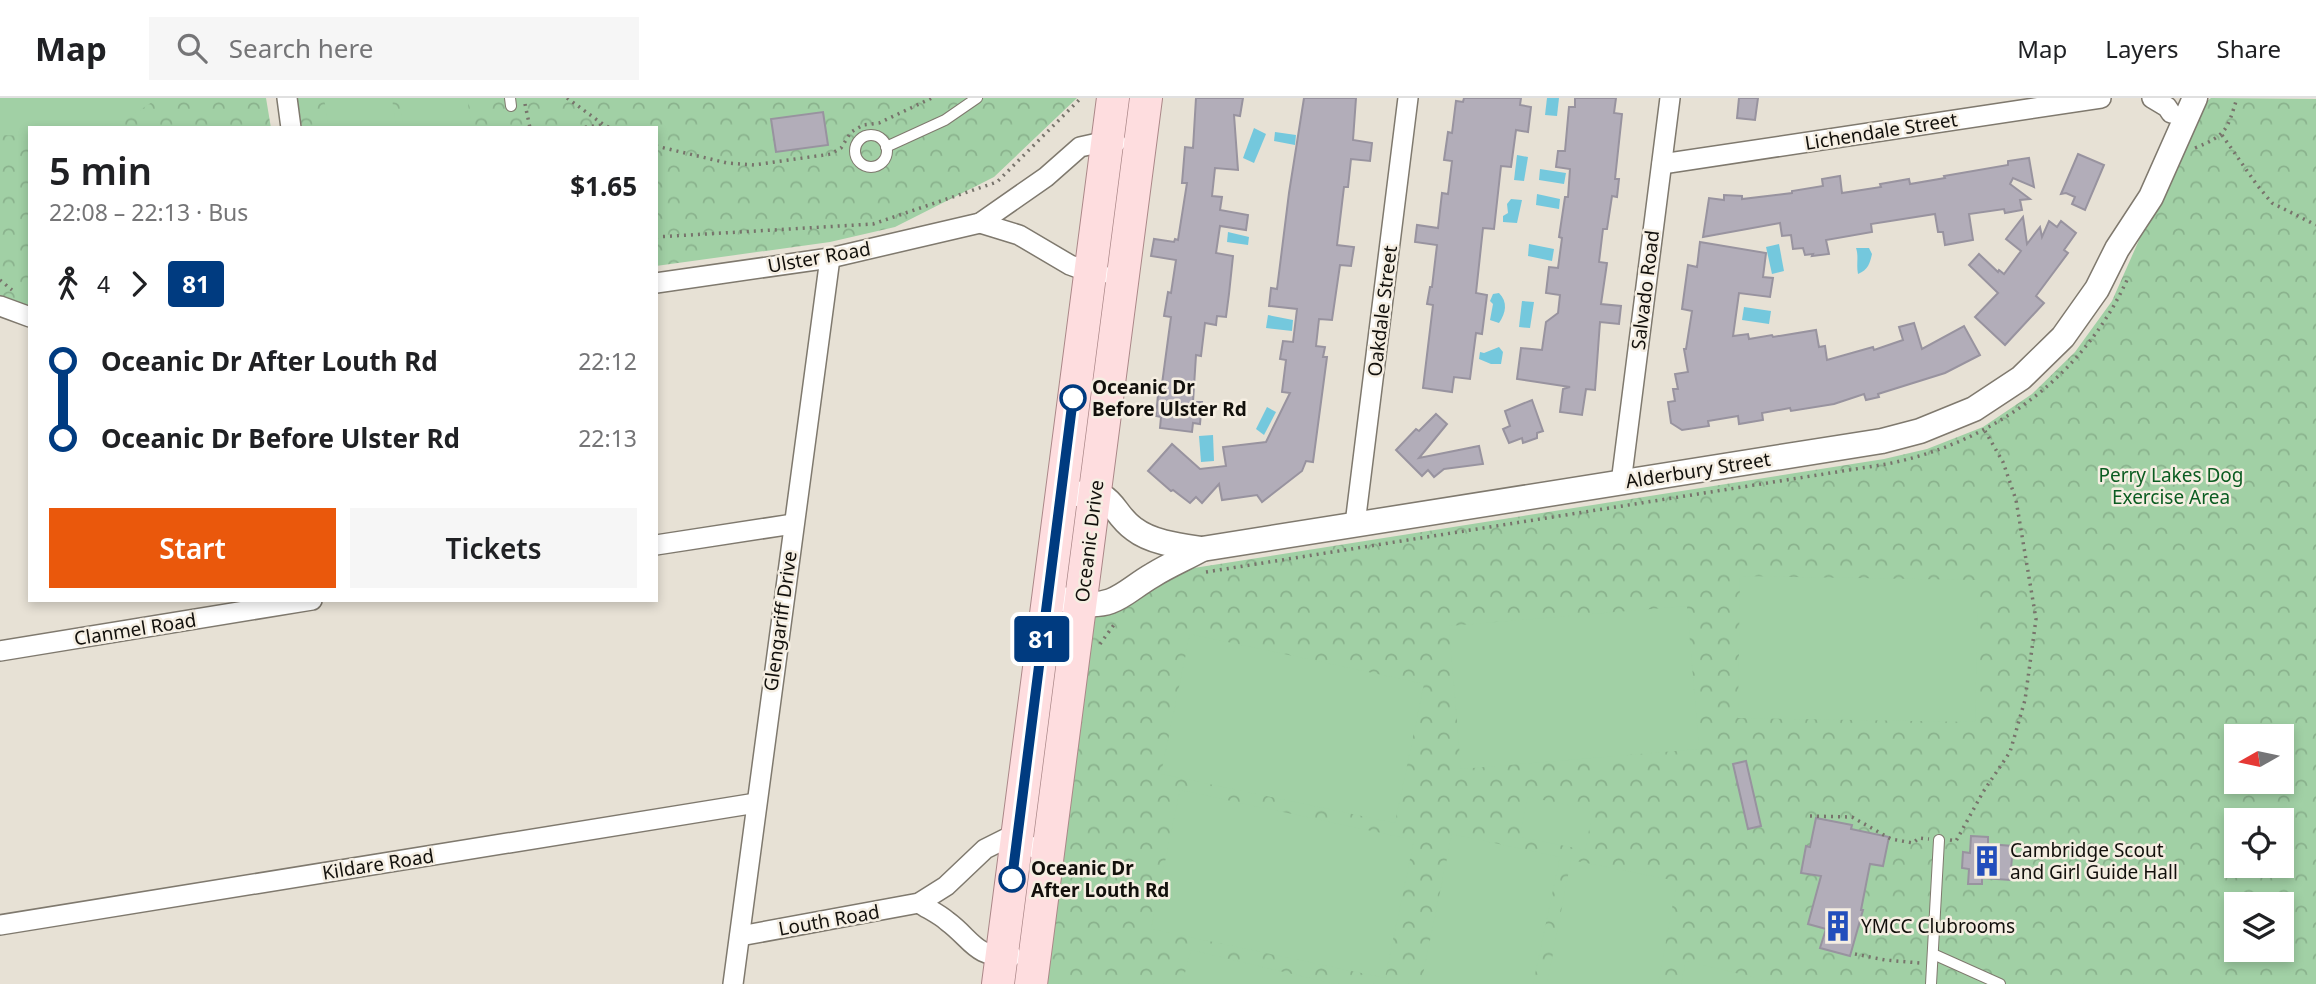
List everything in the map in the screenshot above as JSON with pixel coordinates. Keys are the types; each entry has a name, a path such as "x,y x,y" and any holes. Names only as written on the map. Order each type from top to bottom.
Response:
{"main road":[{"name":"Oceanic Drive","path":"1000,970 1113,98"},
{"name":"Oceanic Drive","path":"1031,984 1146,98"}],"street":[{"path":"287,98 291,126"},
{"name":"Oakdale Street","path":"1355,524 1408,98"},
{"name":"Salvado Road","path":"1621,483 1670,98"},
{"name":"Lichendale Street","path":"1662,164 2101,98"},
{"name":"Alderbury Street","path":"1048,593 1056,598 1100,605 1111,602 1157,572 1202,549 1882,441 1920,432 1957,417 2021,378 2063,337 2097,289 2117,249 2151,197 2196,98"},
{"name":"Alderbury Street","path":"2117,249 2130,204 2167,103"},
{"name":"Ulster Road","path":"658,284 830,258 981,223 1046,177 1080,147 1107,141 1140,144"},
{"path":"981,223 1019,235 1044,248 1056,258 1089,272 1123,277"},
{"name":"Glengariff Drive","path":"733,984 830,258"},
{"path":"0,306 28,316"},
{"path":"1060,499 1078,494 1095,494"},
{"name":"Alderbury Street","path":"1095,494 1107,498 1134,530 1147,537 1202,549"},
{"path":"658,545 793,524"},
{"name":"Clanmel Road","path":"0,651 300,602"},
{"name":"Kildare Road","path":"0,925 756,803"},
{"name":"Louth Road","path":"740,936 919,903 946,886 985,849 1005,839 1017,841"},
{"path":"1017,841 1048,855"},
{"path":"919,903 948,921 1000,970 1014,956 1036,946"}],"lane":[{"path":"887,147 945,120 977,98"},
{"path":"1931,984 1939,840"},
{"path":"1933,960 2000,984"}],"path":[{"path":"524,98 530,126"},
{"path":"567,98 604,125"},
{"path":"658,146 727,163 754,165 831,154 841,148 851,132 863,125 879,123 932,98"},
{"path":"658,237 873,224 997,182 1082,98"},
{"path":"2192,149 2222,135 2237,98"},
{"path":"595,126 604,125"},
{"path":"2222,135 2272,203 2316,225"},
{"path":"1196,574 1887,464 1936,451 1985,431 2041,393 2072,363 2113,309 2129,275"},
{"path":"0,280 21,293"},
{"path":"1810,816 1852,817 1891,839 1913,843 1919,838 1956,841 1983,792 2010,752 2025,700 2036,619 2015,500 2003,462 1985,431"},
{"path":"1099,645 1118,620"},
{"path":"1855,954 1933,960"}],"green space":[{"path":"0,98 266,98 271,126 28,126 28,308 0,298"},
{"path":"0,98 158,98 124,121 101,126 28,126 28,136 0,135"},
{"path":"297,98 1077,98 994,177 895,227 830,242 658,266 658,126 302,126"},
{"path":"324,98 392,98 396,126 329,126"},
{"path":"399,98 467,98 472,126 404,126"},
{"name":"Perry Lakes Dog Exercise Area","path":"2211,98 2316,99 2316,984 1040,984 1092,615 1181,570 1884,459 1927,449 1983,427 2032,394 2075,352 2112,301 2197,109"},
{"path":"1740,576 1978,580 1975,722 1738,718"},
{"path":"1687,606 1699,749 1461,769 1449,626"},
{"path":"1190,634 1424,684 1395,823 1161,774"},
{"path":"1180,790 1414,840 1385,978 1151,929"},
{"path":"1528,797 1593,810 1585,850 1520,837"},
{"path":"1452,834 1560,857 1533,984 1421,984"},
{"path":"1571,860 1677,881 1658,984 1547,984"},
{"path":"1191,950 1335,984 1182,984"},
{"path":"1686,961 1781,984 1681,984"}],"water":[{"path":"1547,98 1559,98 1557,116 1545,115"},
{"path":"1254,128 1266,134 1254,163 1243,158"},
{"path":"1275,132 1296,135 1295,145 1274,141"},
{"path":"1517,155 1528,157 1524,181 1514,180"},
{"path":"1540,169 1566,173 1564,184 1539,180"},
{"path":"1537,194 1560,199 1559,209 1536,205"},
{"path":"1511,199 1522,200 1517,223 1503,222 1503,216 1508,213 1507,204"},
{"path":"1228,232 1249,237 1248,245 1227,242"},
{"path":"1529,244 1554,249 1552,261 1528,256"},
{"path":"1779,244 1784,271 1772,274 1766,247"},
{"path":"1856,248 1869,248 1872,254 1868,266 1858,274 1857,254"},
{"path":"1499,293 1505,308 1499,323 1490,320 1493,304 1490,301 1493,294"},
{"path":"1522,301 1534,302 1530,328 1519,327"},
{"path":"1744,307 1771,311 1769,324 1742,320"},
{"path":"1268,315 1293,320 1292,331 1266,328"},
{"path":"1499,347 1503,352 1501,364 1491,364 1479,359 1480,352"},
{"path":"1267,407 1276,412 1264,435 1256,429"},
{"path":"1213,435 1214,461 1201,462 1199,436"}],"building":[{"path":"1196,98 1243,98 1240,116 1234,115 1238,170 1215,168 1212,196 1222,197 1220,210 1248,215 1246,230 1220,226 1216,253 1233,256 1226,317 1217,316 1216,325 1205,323 1201,356 1196,355 1193,402 1202,402 1200,424 1193,423 1192,432 1160,428 1161,417 1156,416 1171,317 1164,316 1176,260 1151,256 1154,239 1174,242 1175,239 1178,240 1187,183 1182,183 1185,147 1193,148"},
{"path":"1304,98 1356,98 1353,140 1372,143 1370,161 1351,159 1348,187 1344,187 1337,245 1354,247 1351,266 1340,265 1332,320 1319,319 1316,346 1325,347 1323,357 1327,357 1313,462 1306,461 1302,471 1262,502 1257,495 1222,500 1219,484 1202,503 1196,497 1190,503 1148,471 1172,444 1200,469 1226,466 1223,447 1266,442 1290,393 1282,392 1286,360 1280,359 1283,341 1293,342 1297,309 1269,306 1271,288 1277,289"},
{"path":"1464,98 1521,98 1520,105 1531,107 1528,132 1516,130 1511,167 1501,166 1494,229 1483,228 1476,293 1487,295 1482,334 1476,333 1470,379 1454,377 1452,392 1423,388 1433,305 1427,304 1437,245 1415,242 1417,225 1438,228 1442,193 1448,194 1452,161 1444,160 1448,132 1452,133 1456,101 1463,102"},
{"path":"1575,98 1616,98 1614,113 1622,114 1615,179 1619,179 1617,197 1612,196 1607,229 1603,229 1599,262 1607,263 1601,304 1621,306 1619,324 1600,322 1595,390 1586,389 1582,415 1560,412 1563,389 1570,387 1517,379 1521,348 1542,350 1546,322 1558,313 1560,295 1546,293 1549,267 1558,268 1562,238 1559,237 1565,197 1568,197 1570,169 1556,167 1558,151 1565,151 1569,107 1575,107"},
{"path":"1739,98 1758,98 1755,120 1737,118"},
{"path":"823,112 828,145 776,152 771,119"},
{"path":"2078,154 2104,165 2085,210 2072,204 2075,197 2061,194"},
{"path":"2029,158 2034,187 2013,178 2010,184 2030,199 2020,200 2022,210 2005,213 2004,209 1969,214 1973,240 1945,245 1943,232 1938,232 1935,214 1871,224 1872,232 1826,240 1829,254 1812,256 1813,254 1805,255 1803,248 1793,249 1791,235 1782,236 1780,223 1703,237 1709,198 1724,200 1724,195 1742,196 1742,199 1792,193 1823,186 1822,179 1840,176 1842,193 1881,187 1880,184 1909,179 1910,184 1945,178 1944,176 2008,165 2008,161"},
{"path":"2023,217 2027,244 2040,227 2042,237 2049,221 2057,227 2061,221 2076,233 2064,250 2068,253 2036,296 2044,303 2005,345 1975,317 1998,293 1969,265 1979,254 1998,272 1999,270 2004,274 2021,251 2006,239"},
{"path":"1700,242 1766,253 1763,277 1773,278 1770,297 1739,293 1733,336 1748,334 1749,339 1816,330 1819,347 1825,346 1827,360 1873,347 1874,350 1903,340 1899,327 1914,323 1922,349 1964,326 1980,355 1945,373 1878,394 1879,397 1866,400 1864,394 1834,404 1762,413 1763,420 1739,424 1738,416 1708,421 1709,426 1682,430 1671,423 1668,402 1675,401 1673,389 1678,389 1675,374 1688,372 1684,349 1692,311 1682,309 1688,265 1697,267"},
{"path":"1532,400 1543,431 1537,433 1537,438 1523,443 1522,438 1509,443 1503,429 1510,426 1505,411"},
{"path":"1436,414 1447,424 1419,458 1479,446 1483,464 1444,469 1434,477 1428,470 1422,476 1396,450 1416,429 1419,431"},
{"path":"1746,761 1761,826 1748,829 1733,764"},
{"path":"1816,818 1852,825 1851,829 1889,837 1883,866 1870,864 1863,910 1850,956 1820,948 1826,929 1808,924 1821,876 1801,873 1806,846 1810,847"},
{"name":"Cambridge Scout and Girl Guide Hall","path":"1971,836 1988,837 1988,844 2013,846 2010,880 1982,878 1982,884 1968,884 1969,869 1962,868 1963,852 1970,853"}],"bus line":[{"name":"81","path":"1012,879 1073,398"}],"place":[{"name":"Oceanic Dr Before Ulster Rd","path":"1073,398"},
{"name":"Cambridge Scout and Girl Guide Hall","path":"1987,861"},
{"name":"Oceanic Dr After Louth Rd","path":"1012,879"},
{"name":"YMCC Clubrooms","path":"1838,926"}]}
